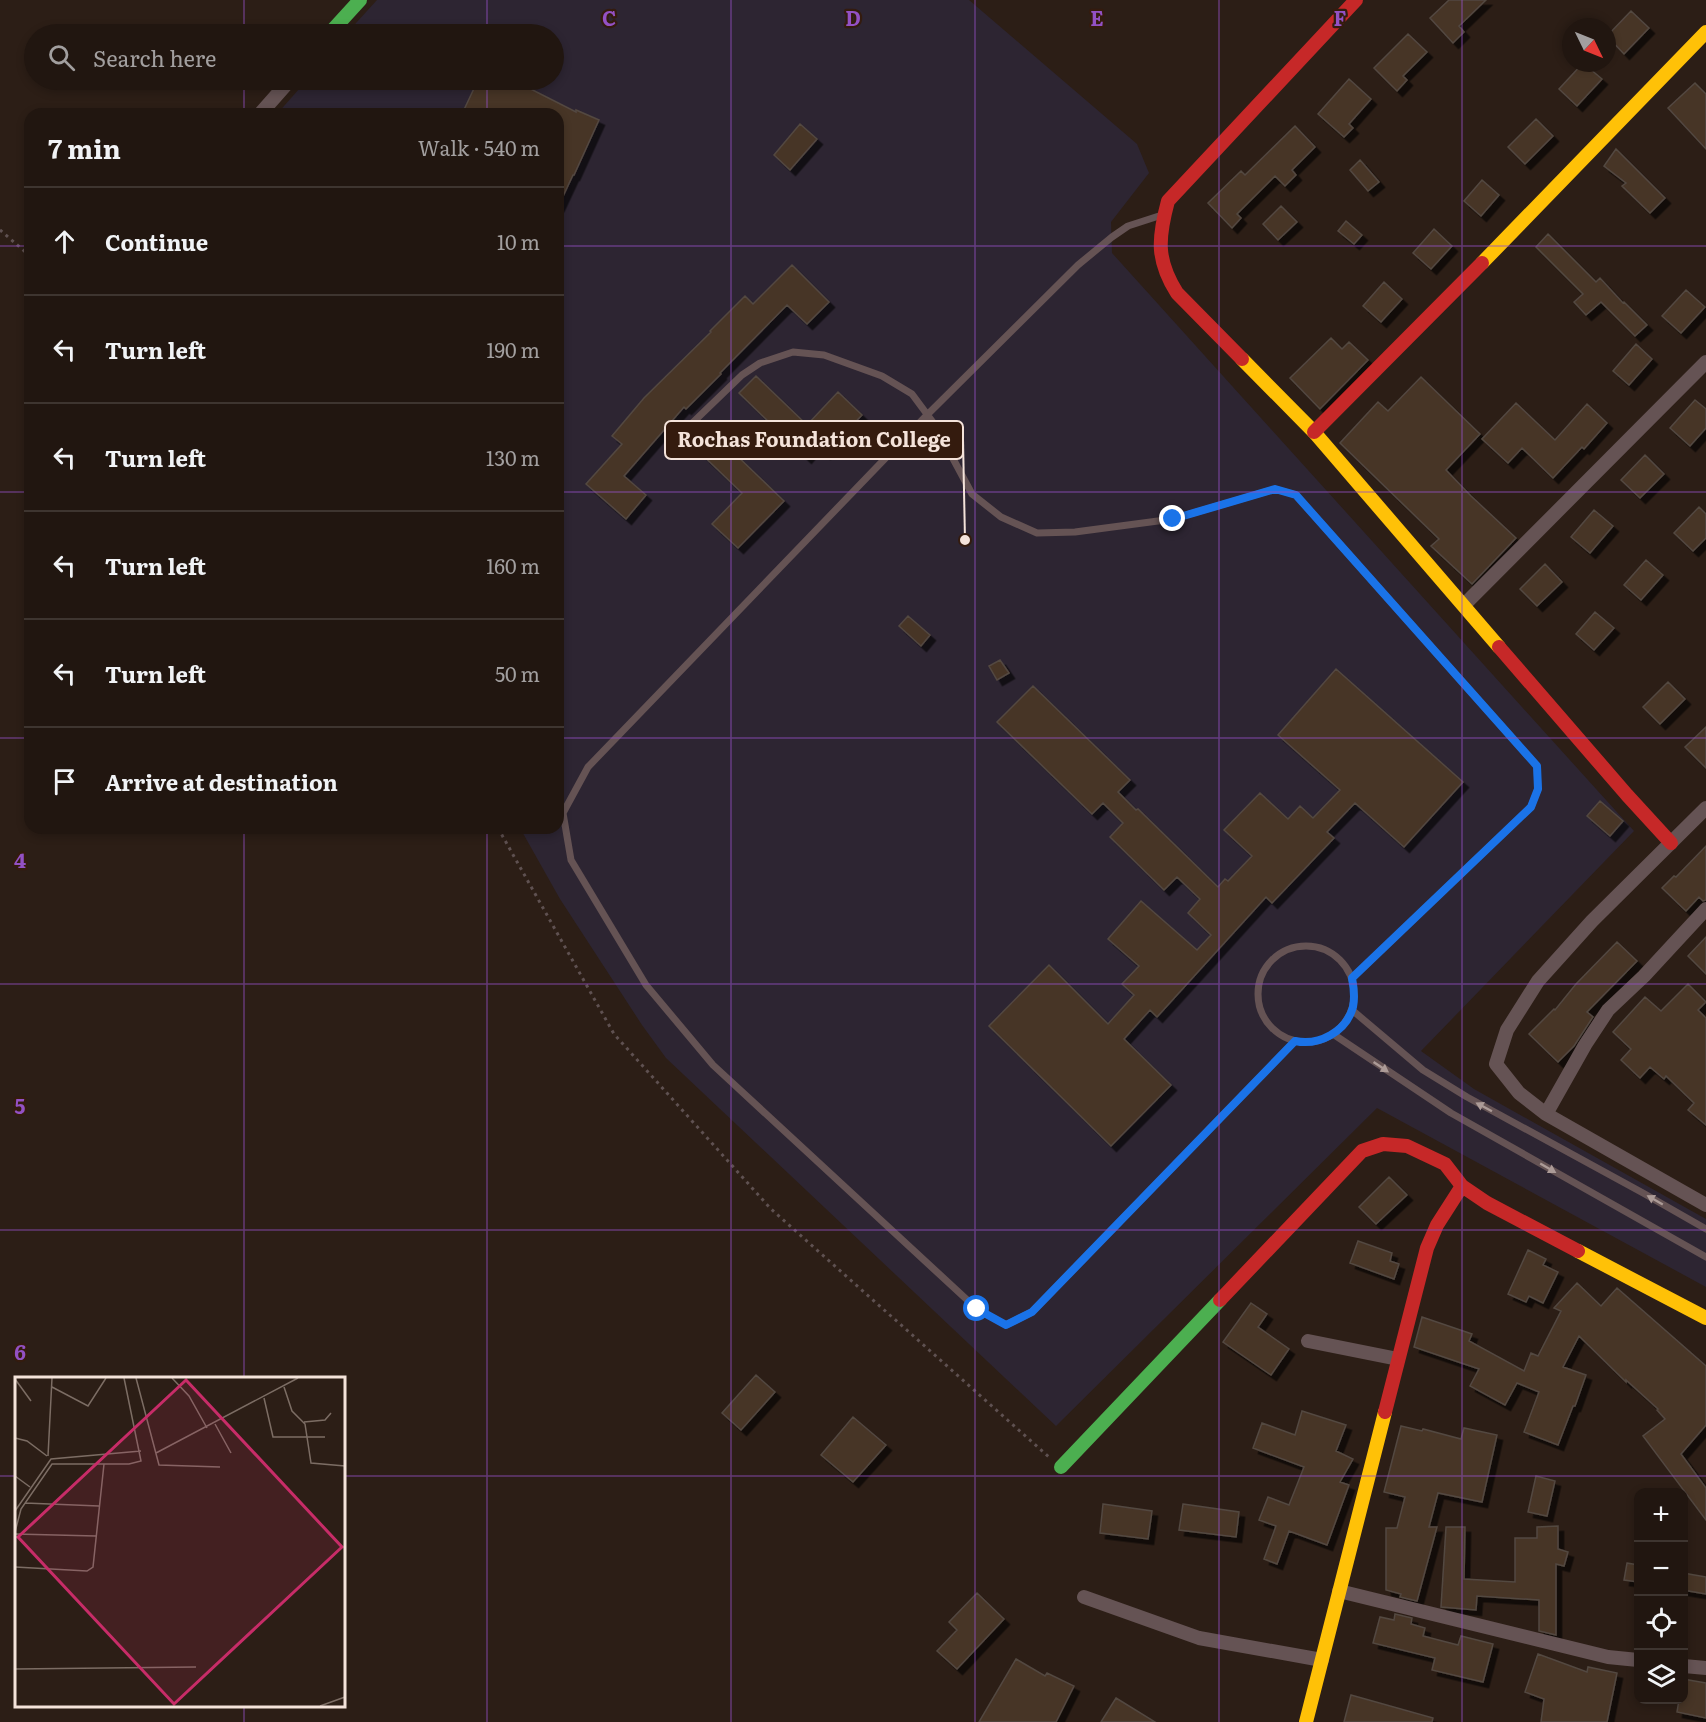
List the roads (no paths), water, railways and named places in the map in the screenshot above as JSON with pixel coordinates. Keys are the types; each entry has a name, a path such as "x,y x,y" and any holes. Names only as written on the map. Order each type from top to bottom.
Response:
{"street":[{"path":"338,24 360,0"},
{"path":"1356,0 1168,201 1160,231 1161,261 1168,280 1177,293 1314,432 1671,843"},
{"path":"1314,432 1532,213 1706,32"},
{"path":"265,108 281,90"},
{"path":"1464,605 1706,362"},
{"path":"1706,808 1592,921 1538,981 1507,1030 1496,1064 1519,1094 1546,1114 1706,1205"},
{"path":"1546,1114 1585,1045 1608,1010 1644,976 1706,909"},
{"path":"1061,1467 1362,1151 1383,1144 1407,1146 1445,1164 1462,1186 1487,1203 1706,1318"},
{"path":"1306,1722 1427,1248 1447,1208 1462,1186"},
{"path":"1308,1341 1398,1359"},
{"path":"1339,1591 1608,1657 1634,1660"},
{"path":"1083,1597 1199,1638 1322,1660"},
{"path":"1688,1666 1706,1668"}],"lane":[{"path":"564,811 588,767 927,415 1086,258 1128,226 1164,214"},
{"path":"684,431 742,375 760,363 793,352 824,355 882,376 912,394 934,425 972,494 1001,517 1037,533 1075,532 1173,519 1275,489 1296,495 1537,766 1538,789 1531,807 1352,978"},
{"path":"564,819 571,860 646,985 713,1065 977,1309 1006,1325 1032,1312 1295,1041"},
{"path":"1301,945 1317,946 1332,952 1344,964 1352,978 1355,994 1352,1010 1333,1034 1318,1041 1303,1042 1287,1039 1274,1031 1264,1018 1258,1004 1257,988 1262,972 1272,959 1285,950 1301,945"},
{"path":"1352,1010 1424,1070 1467,1097 1706,1229"},
{"path":"1333,1034 1451,1113 1706,1257"}],"place":[{"name":"Rochas Foundation College","path":"965,540"}]}
